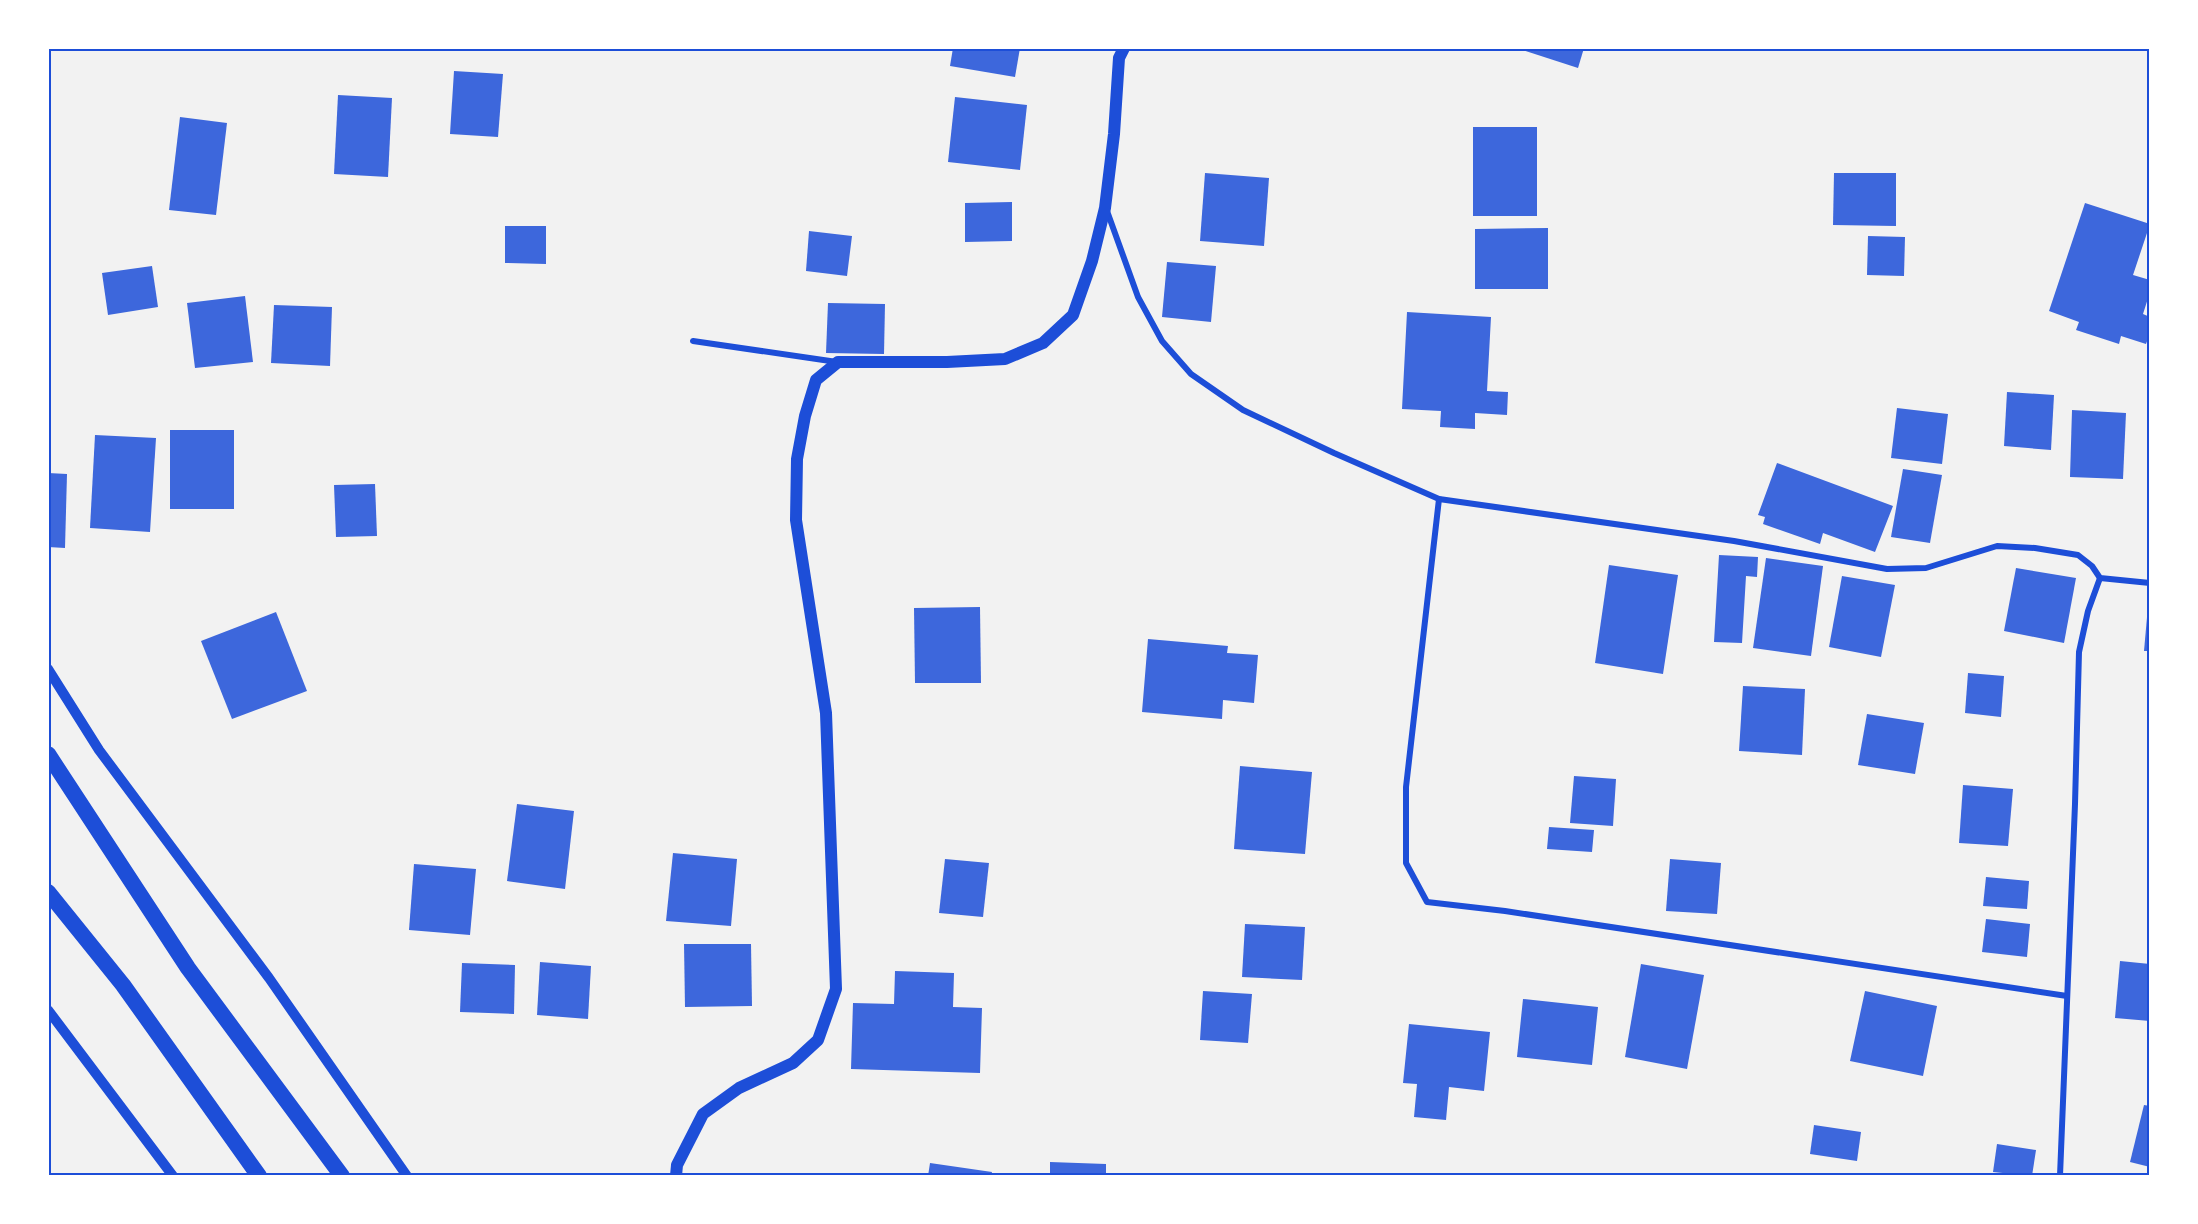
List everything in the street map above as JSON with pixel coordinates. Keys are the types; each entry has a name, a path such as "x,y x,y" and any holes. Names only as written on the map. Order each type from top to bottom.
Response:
{"highway":[{"path":"48,754 188,968 342,1176"},
{"path":"48,892 123,985 259,1176"}],"main road":[{"path":"676,1176 677,1166 703,1114 739,1088 793,1063 818,1040 836,989 826,713 796,520 797,459 805,416 816,380 838,362 947,362 1005,359 1043,343 1073,315 1092,261 1105,208 1114,134 1119,58 1124,48"}],"street":[{"path":"1105,208 1138,297 1162,341 1191,374 1244,410 1438,499 1734,541 1887,569 1926,568 1997,546 2035,548 2079,555 2092,566 2100,578"},
{"path":"693,341 838,362"},
{"path":"1438,499 1406,787 1406,864 1426,902 1506,911 2067,996"},
{"path":"2100,578 2150,583"},
{"path":"2060,1176 2076,804 2079,652 2088,611 2100,578"},
{"path":"48,669 99,750 269,978 407,1176"},
{"path":"48,1010 173,1176"}],"building":[{"path":"953,48 1020,48 1015,77 950,66"},
{"path":"1516,48 1584,48 1578,68"},
{"path":"454,71 503,74 498,137 450,134"},
{"path":"338,95 392,98 388,177 334,174"},
{"path":"955,97 1027,105 1020,170 948,162"},
{"path":"180,117 227,123 216,215 169,210"},
{"path":"1473,127 1537,127 1537,216 1473,216"},
{"path":"1205,173 1269,178 1264,246 1200,241"},
{"path":"1834,173 1896,173 1896,226 1833,225"},
{"path":"1012,202 1012,241 965,242 965,203"},
{"path":"2085,203 2150,224 2133,275 2150,280 2150,292 2143,314 2150,317 2150,333 2146,344 2121,336 2119,344 2076,330 2079,322 2049,311"},
{"path":"505,226 546,226 546,264 505,263"},
{"path":"1548,228 1548,289 1475,289 1475,229"},
{"path":"809,231 852,236 847,276 806,271"},
{"path":"1868,236 1905,237 1904,276 1867,275"},
{"path":"1167,262 1216,266 1211,322 1162,317"},
{"path":"152,266 158,307 108,315 102,273"},
{"path":"245,296 253,362 195,368 187,303"},
{"path":"828,303 885,304 884,354 826,353"},
{"path":"274,305 332,307 330,366 271,363"},
{"path":"1407,312 1491,317 1487,391 1508,392 1507,415 1475,413 1475,429 1440,427 1441,411 1402,409"},
{"path":"2007,392 2054,395 2051,450 2004,446"},
{"path":"1897,408 1948,414 1942,464 1891,458"},
{"path":"2072,410 2126,413 2123,479 2070,477"},
{"path":"170,430 234,430 234,509 170,509"},
{"path":"95,435 156,438 150,532 90,528"},
{"path":"1777,463 1893,506 1875,552 1823,533 1820,544 1763,524 1765,517 1758,515"},
{"path":"1903,469 1942,475 1930,543 1891,537"},
{"path":"48,473 67,474 65,548 48,547"},
{"path":"375,484 377,536 336,537 334,485"},
{"path":"1719,555 1758,557 1757,577 1746,576 1742,643 1714,642"},
{"path":"1766,558 1823,566 1811,656 1753,648"},
{"path":"1609,565 1678,575 1663,674 1595,663"},
{"path":"2016,568 2076,578 2064,643 2004,631"},
{"path":"1842,576 1895,585 1881,657 1829,647"},
{"path":"2148,606 2150,606 2150,651 2144,651"},
{"path":"980,607 981,683 915,683 914,608"},
{"path":"276,612 307,691 232,719 201,641"},
{"path":"1148,639 1228,646 1227,653 1258,655 1254,703 1223,700 1222,719 1142,712"},
{"path":"1968,673 2004,676 2001,717 1965,713"},
{"path":"1743,686 1805,689 1802,755 1739,751"},
{"path":"1867,714 1924,723 1915,774 1858,765"},
{"path":"1240,766 1312,772 1305,854 1234,849"},
{"path":"1574,776 1616,779 1613,826 1570,823"},
{"path":"1963,785 2013,789 2008,846 1959,843"},
{"path":"517,804 574,811 565,889 507,881"},
{"path":"1549,827 1594,830 1592,852 1547,849"},
{"path":"673,853 737,859 731,926 666,921"},
{"path":"945,859 989,863 983,917 939,913"},
{"path":"1670,859 1721,863 1717,914 1666,911"},
{"path":"414,864 476,869 470,935 409,930"},
{"path":"1986,877 2029,881 2027,909 1983,906"},
{"path":"1986,919 2030,924 2027,957 1982,952"},
{"path":"1245,924 1305,927 1302,980 1242,977"},
{"path":"684,944 751,944 752,1006 685,1007"},
{"path":"2120,961 2150,964 2150,1021 2115,1018"},
{"path":"540,962 591,966 588,1019 537,1015"},
{"path":"462,963 515,965 514,1014 460,1012"},
{"path":"1641,964 1704,975 1687,1069 1625,1057"},
{"path":"895,971 954,973 953,1007 982,1008 980,1073 851,1069 853,1003 894,1004"},
{"path":"1203,991 1252,994 1248,1043 1200,1040"},
{"path":"1865,991 1937,1006 1923,1076 1850,1061"},
{"path":"1523,999 1598,1007 1592,1065 1517,1057"},
{"path":"1409,1024 1490,1032 1484,1091 1449,1087 1446,1120 1414,1117 1417,1084 1403,1083"},
{"path":"2144,1105 2150,1106 2150,1167 2130,1162"},
{"path":"1814,1125 1861,1132 1857,1161 1810,1154"},
{"path":"1997,1144 2036,1150 2032,1176 1993,1172"},
{"path":"1050,1162 1106,1164 1106,1176 1050,1176"},
{"path":"930,1163 992,1172 991,1176 928,1176"}]}
